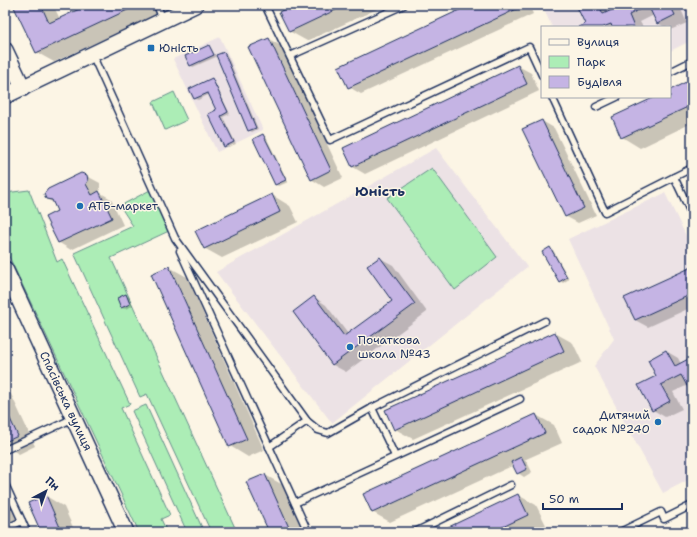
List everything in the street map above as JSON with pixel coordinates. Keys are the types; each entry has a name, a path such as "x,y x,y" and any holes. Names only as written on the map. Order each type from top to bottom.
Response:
{"street":[{"path":"5,96 194,5"},
{"path":"5,50 23,88"},
{"name":"Спасівська вулиця","path":"5,269 126,532"}],"lane":[{"path":"157,5 163,20"},
{"path":"266,5 330,140 529,47 541,73"},
{"path":"290,56 404,5"},
{"path":"92,54 308,532"},
{"path":"671,72 692,61"},
{"path":"552,98 604,212 692,168"},
{"path":"596,107 615,98"},
{"path":"674,177 692,215"},
{"path":"174,238 307,421 318,430 328,433 372,408 545,321"},
{"path":"295,503 520,399"},
{"path":"372,408 395,456"},
{"path":"5,450 74,418"},
{"path":"269,446 307,421"},
{"path":"5,484 27,532"},
{"path":"415,532 510,485"},
{"path":"620,532 661,512 664,519 692,505"},
{"path":"5,529 22,522"}],"shaded area":[{"path":"542,5 692,5 692,40 671,50 671,26 552,26"},
{"path":"220,37 263,130 217,152 173,59"},
{"name":"Початкова школа №43","path":"436,148 527,267 332,423 216,272"},
{"path":"665,193 692,248 692,478 663,493 594,366 614,339 568,239"}],"green space":[{"path":"174,92 187,120 165,130 153,102"},
{"path":"432,168 497,257 455,290 387,198"},
{"path":"152,189 171,230 111,258 237,532 211,532 147,394 140,397 74,253 133,226 120,206"},
{"path":"29,190 57,262 62,259 130,404 121,408 170,515 161,519 167,532 139,532 5,248 5,193"},
{"path":"146,405 204,532 187,532 132,411"}],"building":[{"path":"13,5 41,5 49,23 88,5 138,5 36,53"},
{"path":"293,5 346,5 289,32 279,12"},
{"path":"470,5 520,5 521,7 348,88 338,67"},
{"path":"582,5 599,5 603,14 623,5 648,5 629,15 634,26 612,26 611,24 606,26 580,26 585,24 577,7"},
{"path":"648,5 670,5 675,15 657,24"},
{"path":"269,38 331,170 311,180 248,47"},
{"path":"209,45 214,55 190,66 185,56"},
{"path":"224,52 256,128 248,131 216,55"},
{"path":"518,65 527,84 352,167 343,148"},
{"path":"212,78 228,112 221,116 234,142 224,147 208,114 216,110 208,93 194,99 189,89"},
{"path":"692,79 692,105 621,138 612,117 653,98 671,98 671,90"},
{"path":"542,120 584,208 565,217 522,129"},
{"path":"263,134 286,180 275,185 253,139"},
{"name":"АТБ-маркет","path":"81,173 87,175 88,181 86,184 92,195 99,191 112,218 58,243 45,217 57,211 52,200 46,199 44,194 48,189"},
{"path":"272,194 280,212 204,249 195,231"},
{"path":"550,247 567,277 559,282 542,252"},
{"path":"380,257 415,304 332,365 293,312 314,296 344,336 392,301 367,266"},
{"path":"169,266 247,439 229,447 151,274"},
{"path":"692,267 692,294 635,320 624,298"},
{"path":"126,294 130,304 121,308 117,298"},
{"path":"555,332 564,351 394,430 385,410"},
{"path":"666,350 675,366 692,357 692,392 691,393 681,375 661,385 670,401 652,411 638,385 656,376 648,360"},
{"path":"5,408 18,436 5,442"},
{"path":"536,414 545,433 372,513 363,494"},
{"path":"521,457 527,469 517,474 511,462"},
{"path":"265,474 291,532 269,532 246,482"},
{"path":"518,494 528,515 492,532 438,532"},
{"path":"46,495 62,532 41,532 28,503"}],"place":[{"name":"Юність","path":"151,48"},
{"name":"АТБ-маркет","path":"80,206"},
{"name":"Початкова школа №43","path":"350,347"},
{"name":"Дитячий садок №240","path":"658,422"}],"district":[{"name":"Юність","path":"380,191"}]}
